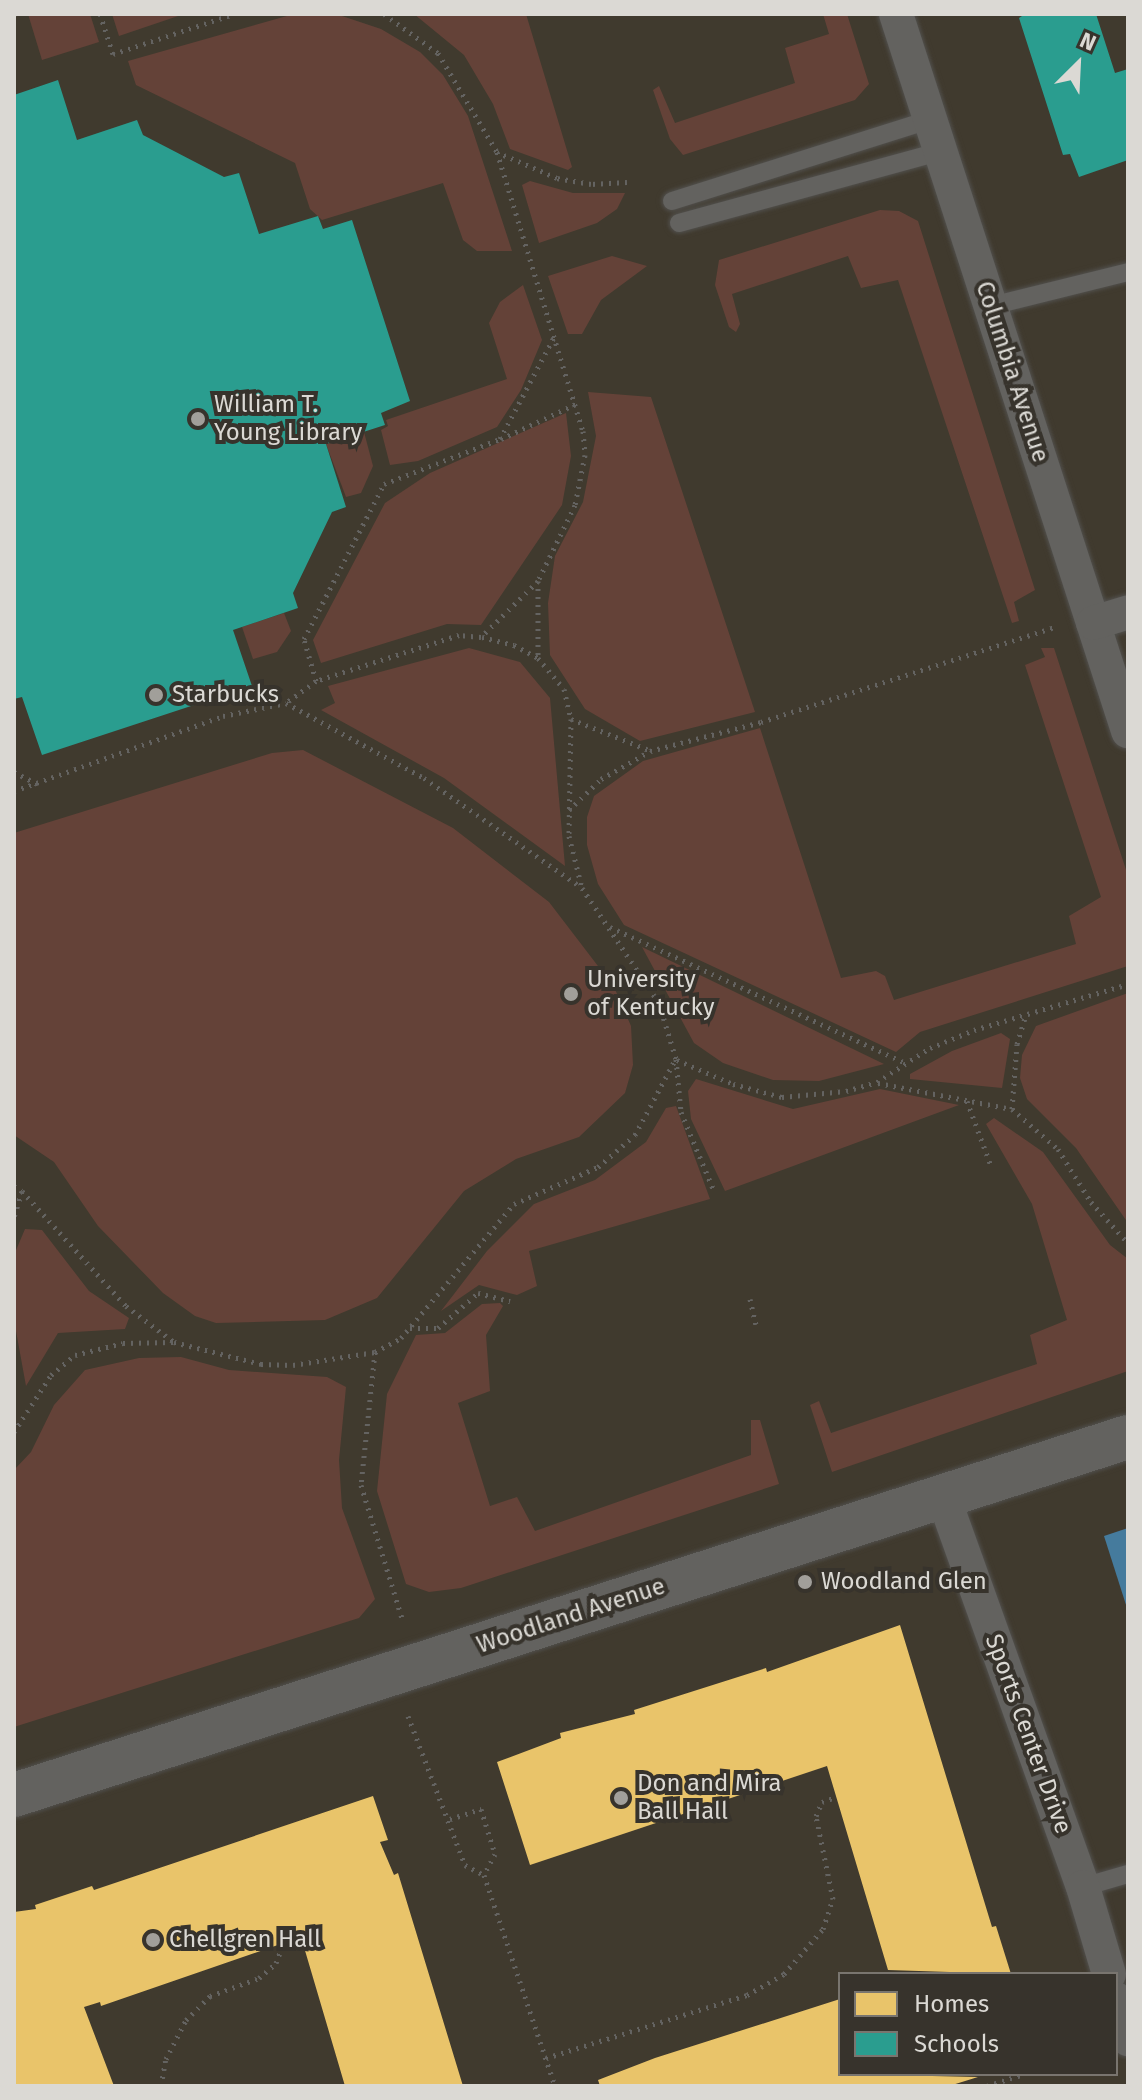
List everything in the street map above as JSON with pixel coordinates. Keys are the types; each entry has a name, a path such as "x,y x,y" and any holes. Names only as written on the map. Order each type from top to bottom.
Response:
{"street":[{"name":"Columbia Avenue","path":"896,14 1128,731"},
{"path":"1092,619 1128,612"},
{"name":"Woodland Avenue","path":"14,1795 1128,1437"},
{"name":"Sports Center Drive","path":"943,1496 1083,1887 1108,1972"},
{"path":"1118,2006 1128,2039"}],"lane":[{"path":"672,201 934,136"},
{"path":"679,223 934,136"},
{"path":"991,306 1128,272"},
{"path":"1083,1887 1128,1874"}],"path":[{"path":"100,14 113,54 234,14"},
{"path":"384,14 438,53 497,152 554,337 578,403 585,455 581,485 538,581 481,637"},
{"path":"497,152 557,178 591,184 627,182"},
{"path":"500,439 554,337"},
{"path":"316,681 304,639 384,484 500,439 578,403"},
{"path":"538,581 538,658"},
{"path":"568,811 601,779 650,751 761,722 1092,619"},
{"path":"14,791 223,716 286,703 316,681 459,635 481,637 514,645 538,658 564,689 571,719 568,811 582,888"},
{"path":"286,703 424,778 582,888 659,1003 676,1059 681,1112 714,1191"},
{"path":"571,719 650,751"},
{"path":"14,772 39,784"},
{"path":"608,926 907,1063"},
{"path":"877,1082 907,1063 974,1030 1128,984"},
{"path":"1012,1109 1017,1044 1025,1017"},
{"path":"676,1059 733,1084 782,1097 877,1082 1012,1109 1058,1149 1099,1212 1128,1243"},
{"path":"14,1432 51,1375 75,1355 123,1343 174,1342 261,1364 293,1365 375,1352 409,1328 514,1204 598,1167 635,1135 676,1059"},
{"path":"967,1100 991,1166"},
{"path":"14,1186 22,1191 98,1278 174,1342"},
{"path":"14,1218 22,1191"},
{"path":"409,1328 438,1328 478,1293 510,1301"},
{"path":"750,1299 756,1324"},
{"path":"375,1352 361,1485 402,1618"},
{"path":"408,1716 450,1819 465,1865 484,1875 555,2086"},
{"path":"546,2058 747,1995 784,1974 823,1929 833,1899 816,1816 822,1802 836,1797"},
{"path":"450,1819 481,1809 495,1854 484,1875"},
{"path":"161,2086 166,2059 186,2020 210,1996 259,1978 276,1963 284,1942"},
{"path":"987,2086 1017,2076"}],"shaded area":[{"name":"University of Kentucky","path":"14,14 1128,14 1128,2086 14,2086"},
{"path":"28,14 90,14 99,42 42,60"},
{"path":"112,14 184,14 119,36"},
{"path":"294,14 336,14 381,29 420,52 443,75 468,116 512,251 477,251 463,240 443,183 322,220 310,209 295,163 136,85 128,61"},
{"path":"414,14 526,14 572,167 568,170 510,149 493,104 464,55"},
{"path":"823,14 847,14 869,84 855,100 683,155 670,139 653,90 659,86 675,123 795,83 785,48 829,34"},
{"path":"530,181 573,193 625,193 617,209 597,223 539,243 522,185"},
{"path":"880,210 899,211 918,221 1035,590 1014,602 1019,621 1012,623 898,280 861,288 848,256 732,294 740,324 736,332 729,327 715,285 719,260"},
{"path":"612,256 647,266 601,300 582,334 568,334 548,276"},
{"path":"523,285 542,340 521,390 497,427 418,461 390,465 381,430 388,426 386,420 507,379 489,323 500,302"},
{"path":"588,392 651,397 755,712 640,741 585,709 550,655 548,603 555,556 583,502 596,436"},
{"path":"566,413 571,456 562,505 481,625 447,624 321,663 313,640 385,503 430,473"},
{"path":"364,432 373,466 361,493 346,497 326,444"},
{"path":"284,613 291,631 277,652 253,659 242,627"},
{"path":"469,648 520,662 550,698 565,866 444,778 321,710 335,703 328,686"},
{"path":"1041,648 1054,648 1128,876 1128,966 920,1032 896,1052 624,925 598,884 587,845 587,817 594,796 643,761 760,728 841,978 876,971 885,976 894,1000 1076,944 1069,916 1101,897 1025,665 1045,657"},
{"path":"303,750 453,828 549,902 614,987 631,1026 633,1065 625,1093 579,1137 516,1159 464,1191 377,1298 325,1320 216,1323 195,1316 163,1293 98,1226 54,1162 14,1135 14,833 272,753"},
{"path":"642,947 884,1064 819,1081 773,1080 723,1063 694,1043"},
{"path":"1128,993 1128,1223 1076,1148 1027,1099 1020,1078 1022,1055 1036,1026"},
{"path":"1001,1033 1010,1039 1002,1088 910,1079 910,1074 952,1051"},
{"path":"696,1079 793,1109 880,1089 959,1105 725,1191 691,1119 688,1091"},
{"path":"676,1106 710,1199 529,1251 537,1286 517,1295 479,1285 441,1311 487,1251 534,1204 595,1180 646,1142 666,1108"},
{"path":"994,1118 1043,1152 1110,1245 1128,1259 1128,1371 832,1472 810,1405 819,1401 831,1433 1037,1364 1030,1335 1067,1320 1032,1204 986,1124"},
{"path":"25,1229 42,1230 89,1291 129,1318 125,1329 58,1333 26,1386 14,1320 14,1255"},
{"path":"500,1303 503,1306 486,1335 490,1391 458,1403 490,1506 517,1497 535,1531 751,1455 751,1420 760,1420 779,1484 461,1588 429,1592 406,1584 377,1491 387,1394 416,1335 445,1333 482,1304"},
{"path":"181,1357 229,1370 327,1377 346,1387 339,1460 342,1508 375,1599 359,1618 14,1727 14,1470 31,1452 54,1405 85,1370 139,1358"}],"building: Homes":[{"name":"Don and Mira Ball Hall","path":"900,1625 992,1927 996,1926 1010,1972 888,1970 827,1766 530,1865 497,1762 561,1738 560,1733 635,1714 634,1710 766,1668 767,1672"},
{"name":"Chellgren Hall","path":"373,1796 388,1840 380,1842 394,1875 398,1873 463,2086 345,2086 301,1937 101,2006 100,2002 84,2007 114,2086 14,2086 14,1912 36,1909 35,1905 92,1886 94,1890"},
{"path":"838,2000 838,2076 978,2077 949,2086 600,2086 598,2080 655,2058"}],"building: Schools":[{"path":"1025,14 1096,14 1115,73 1128,69 1128,160 1079,177 1070,154 1063,155 1019,18"},
{"name":"William T. Young Library","path":"58,80 77,140 137,120 143,135 224,177 239,173 259,234 318,216 323,229 352,220 410,401 381,413 385,425 326,444 346,507 332,512 293,593 298,608 233,630 252,686 42,755 22,697 14,699 14,95"}],"building: Public":[{"path":"1128,1528 1128,1608 1127,1608 1104,1536"}],"place":[{"name":"William T. Young Library","path":"198,419"},
{"name":"Starbucks","path":"156,695"},
{"name":"University of Kentucky","path":"571,994"},
{"name":"Woodland Glen","path":"805,1582"},
{"name":"Don and Mira Ball Hall","path":"621,1798"},
{"name":"Chellgren Hall","path":"153,1940"}]}
